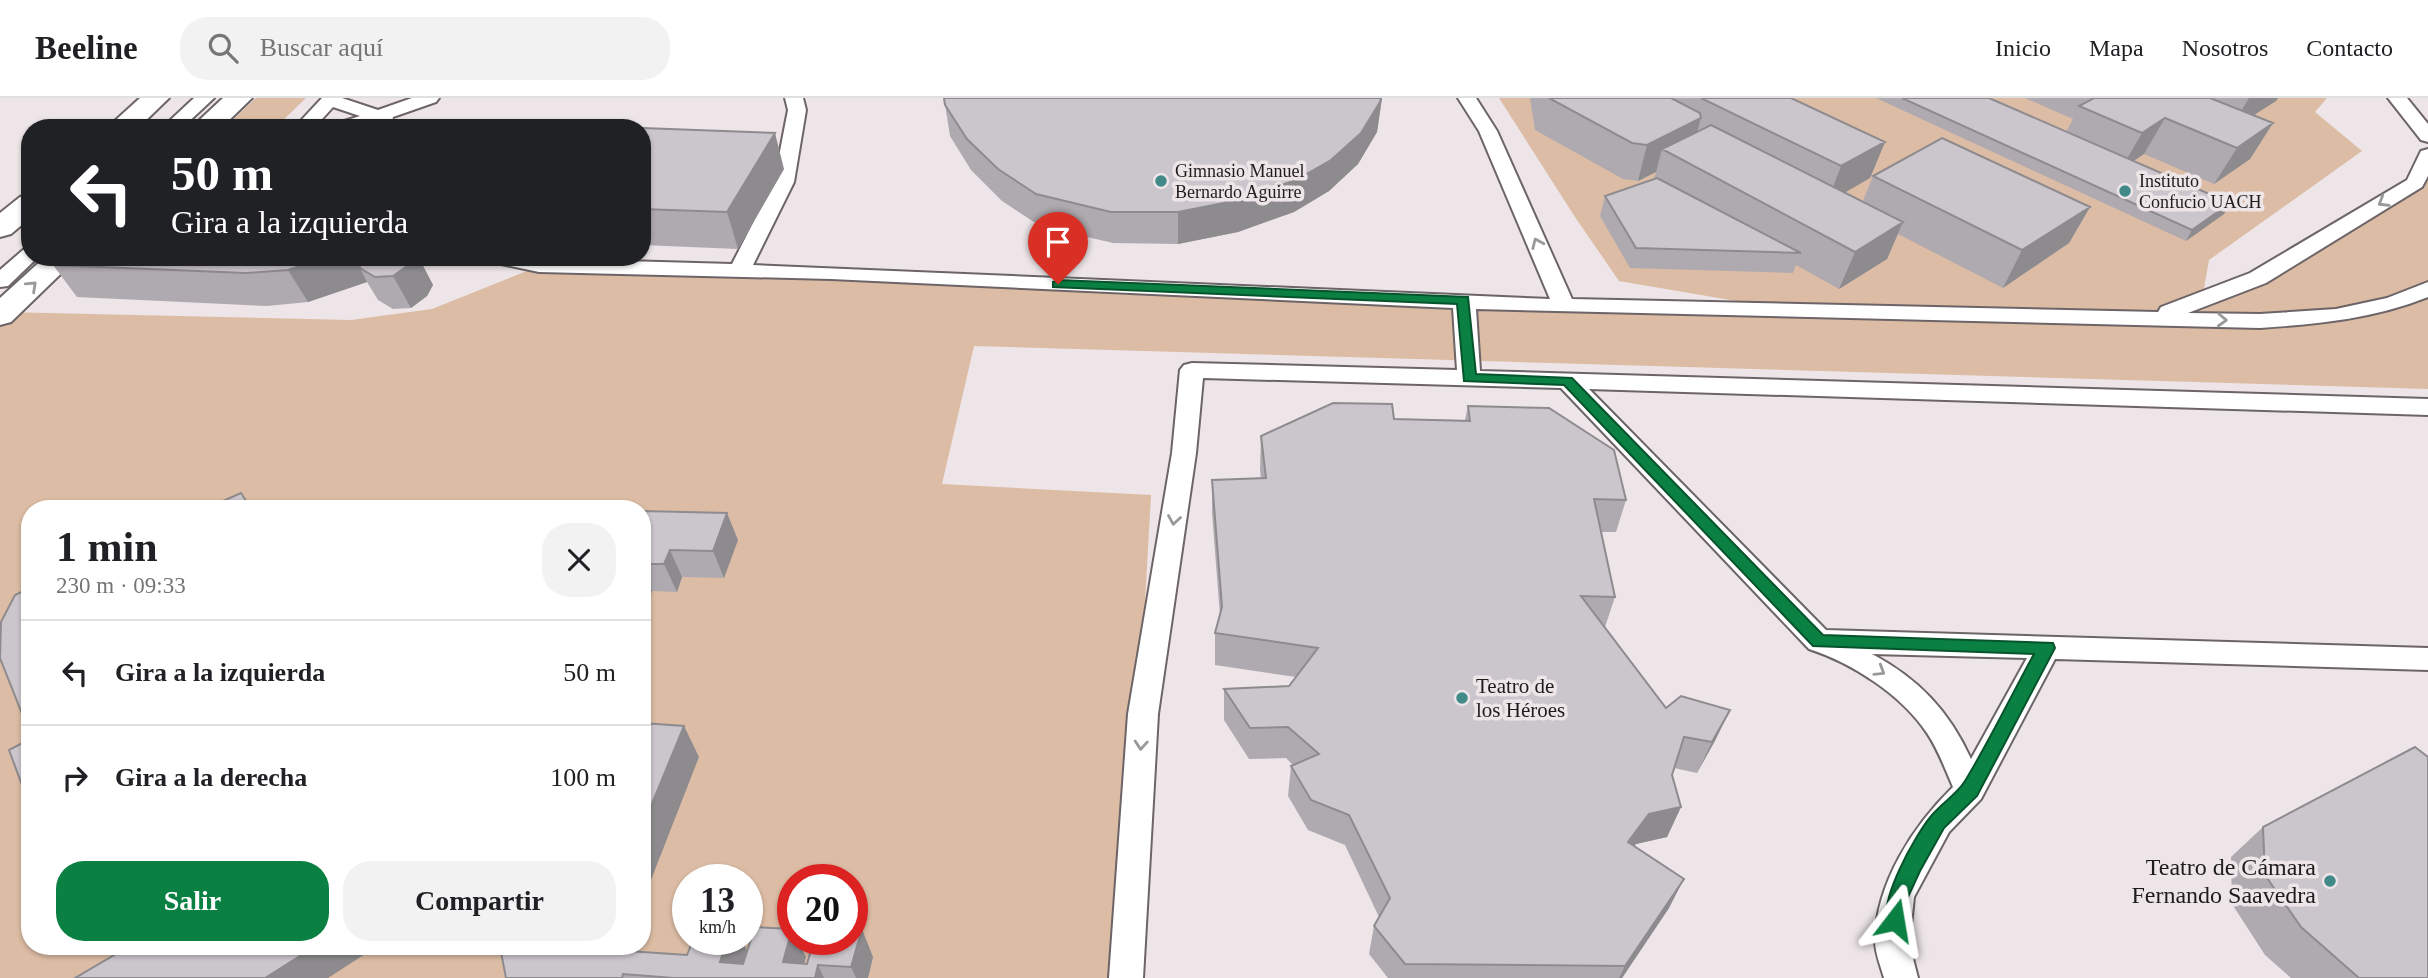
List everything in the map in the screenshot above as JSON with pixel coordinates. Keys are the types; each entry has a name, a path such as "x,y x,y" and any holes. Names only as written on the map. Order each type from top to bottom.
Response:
{"main road":[{"path":"132,119 156,98"},
{"path":"215,119 239,98"},
{"path":"0,228 21,211"},
{"path":"0,315 53,266"}],"lane":[{"path":"182,119 205,98"},
{"path":"368,119 430,98"},
{"path":"739,271 784,182 797,110 794,98"},
{"path":"1467,98 1488,131 1564,306"},
{"path":"2397,98 2425,129"},
{"path":"312,119 331,99 385,119"},
{"path":"2154,317 2258,278 2414,183 2428,155"},
{"path":"0,281 21,262"},
{"path":"623,266 1564,306 2260,321 2336,316 2393,303 2428,289"},
{"path":"1464,300 1469,378"},
{"path":"1126,978 1143,714 1184,453 1192,370 2428,407"},
{"path":"1567,381 1819,641 1866,662 1910,693 1934,719 1970,790"},
{"path":"1819,641 2428,659"},
{"path":"1901,978 1892,943 1898,897 1912,866 1938,822 1970,790 2047,648"}],"shaded area":[{"path":"256,98 306,98 284,119 234,119"},
{"path":"1499,98 2327,98 2315,112 2362,151 2209,260 2202,300 2414,183 2428,155 2428,389 974,346 942,484 1151,495 1124,978 0,978 0,315 3,312 351,320 432,309 539,266 1789,310 1619,281"}],"building":[{"name":"Gimnasio Manuel Bernardo Aguirre","path":"944,98 1381,98 1361,133 1331,160 1296,180 1239,200 1178,212 1111,212 1036,194 998,169 967,139 945,105"},
{"path":"1549,98 1671,98 1700,113 1701,118 1647,145 1632,143"},
{"path":"1701,98 1791,98 1885,142 1841,166"},
{"name":"Instituto Confucio UACH","path":"1902,98 1989,98 2230,203 2192,230"},
{"path":"2094,98 2210,98 2273,123 2237,148 2165,118 2142,133 2079,106"},
{"path":"1711,125 1903,222 1855,252 1662,149"},
{"path":"651,128 775,133 727,212 651,209"},
{"path":"1942,138 2090,207 2022,250 1873,176"},
{"path":"1657,178 1801,253 1636,248 1605,196"},
{"path":"77,266 300,266 288,270 246,273"},
{"path":"407,266 393,276 375,277 360,268"},
{"name":"Teatro de los Héroes","path":"1333,403 1392,404 1394,419 1470,421 1468,406 1549,408 1614,450 1626,500 1594,499 1615,597 1581,596 1666,708 1681,696 1730,710 1712,742 1684,737 1672,775 1681,807 1649,814 1628,842 1684,879 1625,966 1405,964 1374,926 1390,898 1349,815 1311,800 1291,766 1319,754 1288,727 1250,728 1224,689 1289,686 1318,648 1215,633 1222,607 1212,480 1266,478 1261,436"},
{"path":"241,493 245,500 225,500"},
{"path":"651,511 727,513 713,551 670,550 664,564 651,564"},
{"path":"21,592 21,711 0,658 1,622 15,595"},
{"path":"651,724 684,726 651,806"},
{"path":"21,744 21,782 9,750"},
{"name":"Teatro de Cámara Fernando Saavedra","path":"2415,747 2428,757 2428,978 2359,978 2301,927 2265,875 2263,827"},
{"path":"763,927 777,928 777,955 785,955 783,962 807,964 810,955 854,955 851,967 818,965 815,978 674,978 623,974 622,978 506,978 502,955 651,955 651,953 722,955 720,962 743,964 746,955 763,955"},
{"path":"114,955 301,955 265,978 75,978"}],"place":[{"name":"Gimnasio Manuel Bernardo Aguirre","path":"1161,181"},
{"name":"Instituto Confucio UACH","path":"2125,191"},
{"name":"Teatro de los Héroes","path":"1462,698"},
{"name":"Teatro de Cámara Fernando Saavedra","path":"2330,881"}],"route":[{"path":"1058,284 1464,300 1469,378 1567,381 1819,641 2047,648 1970,790 1938,822 1912,866 1898,897 1895,920"}]}
